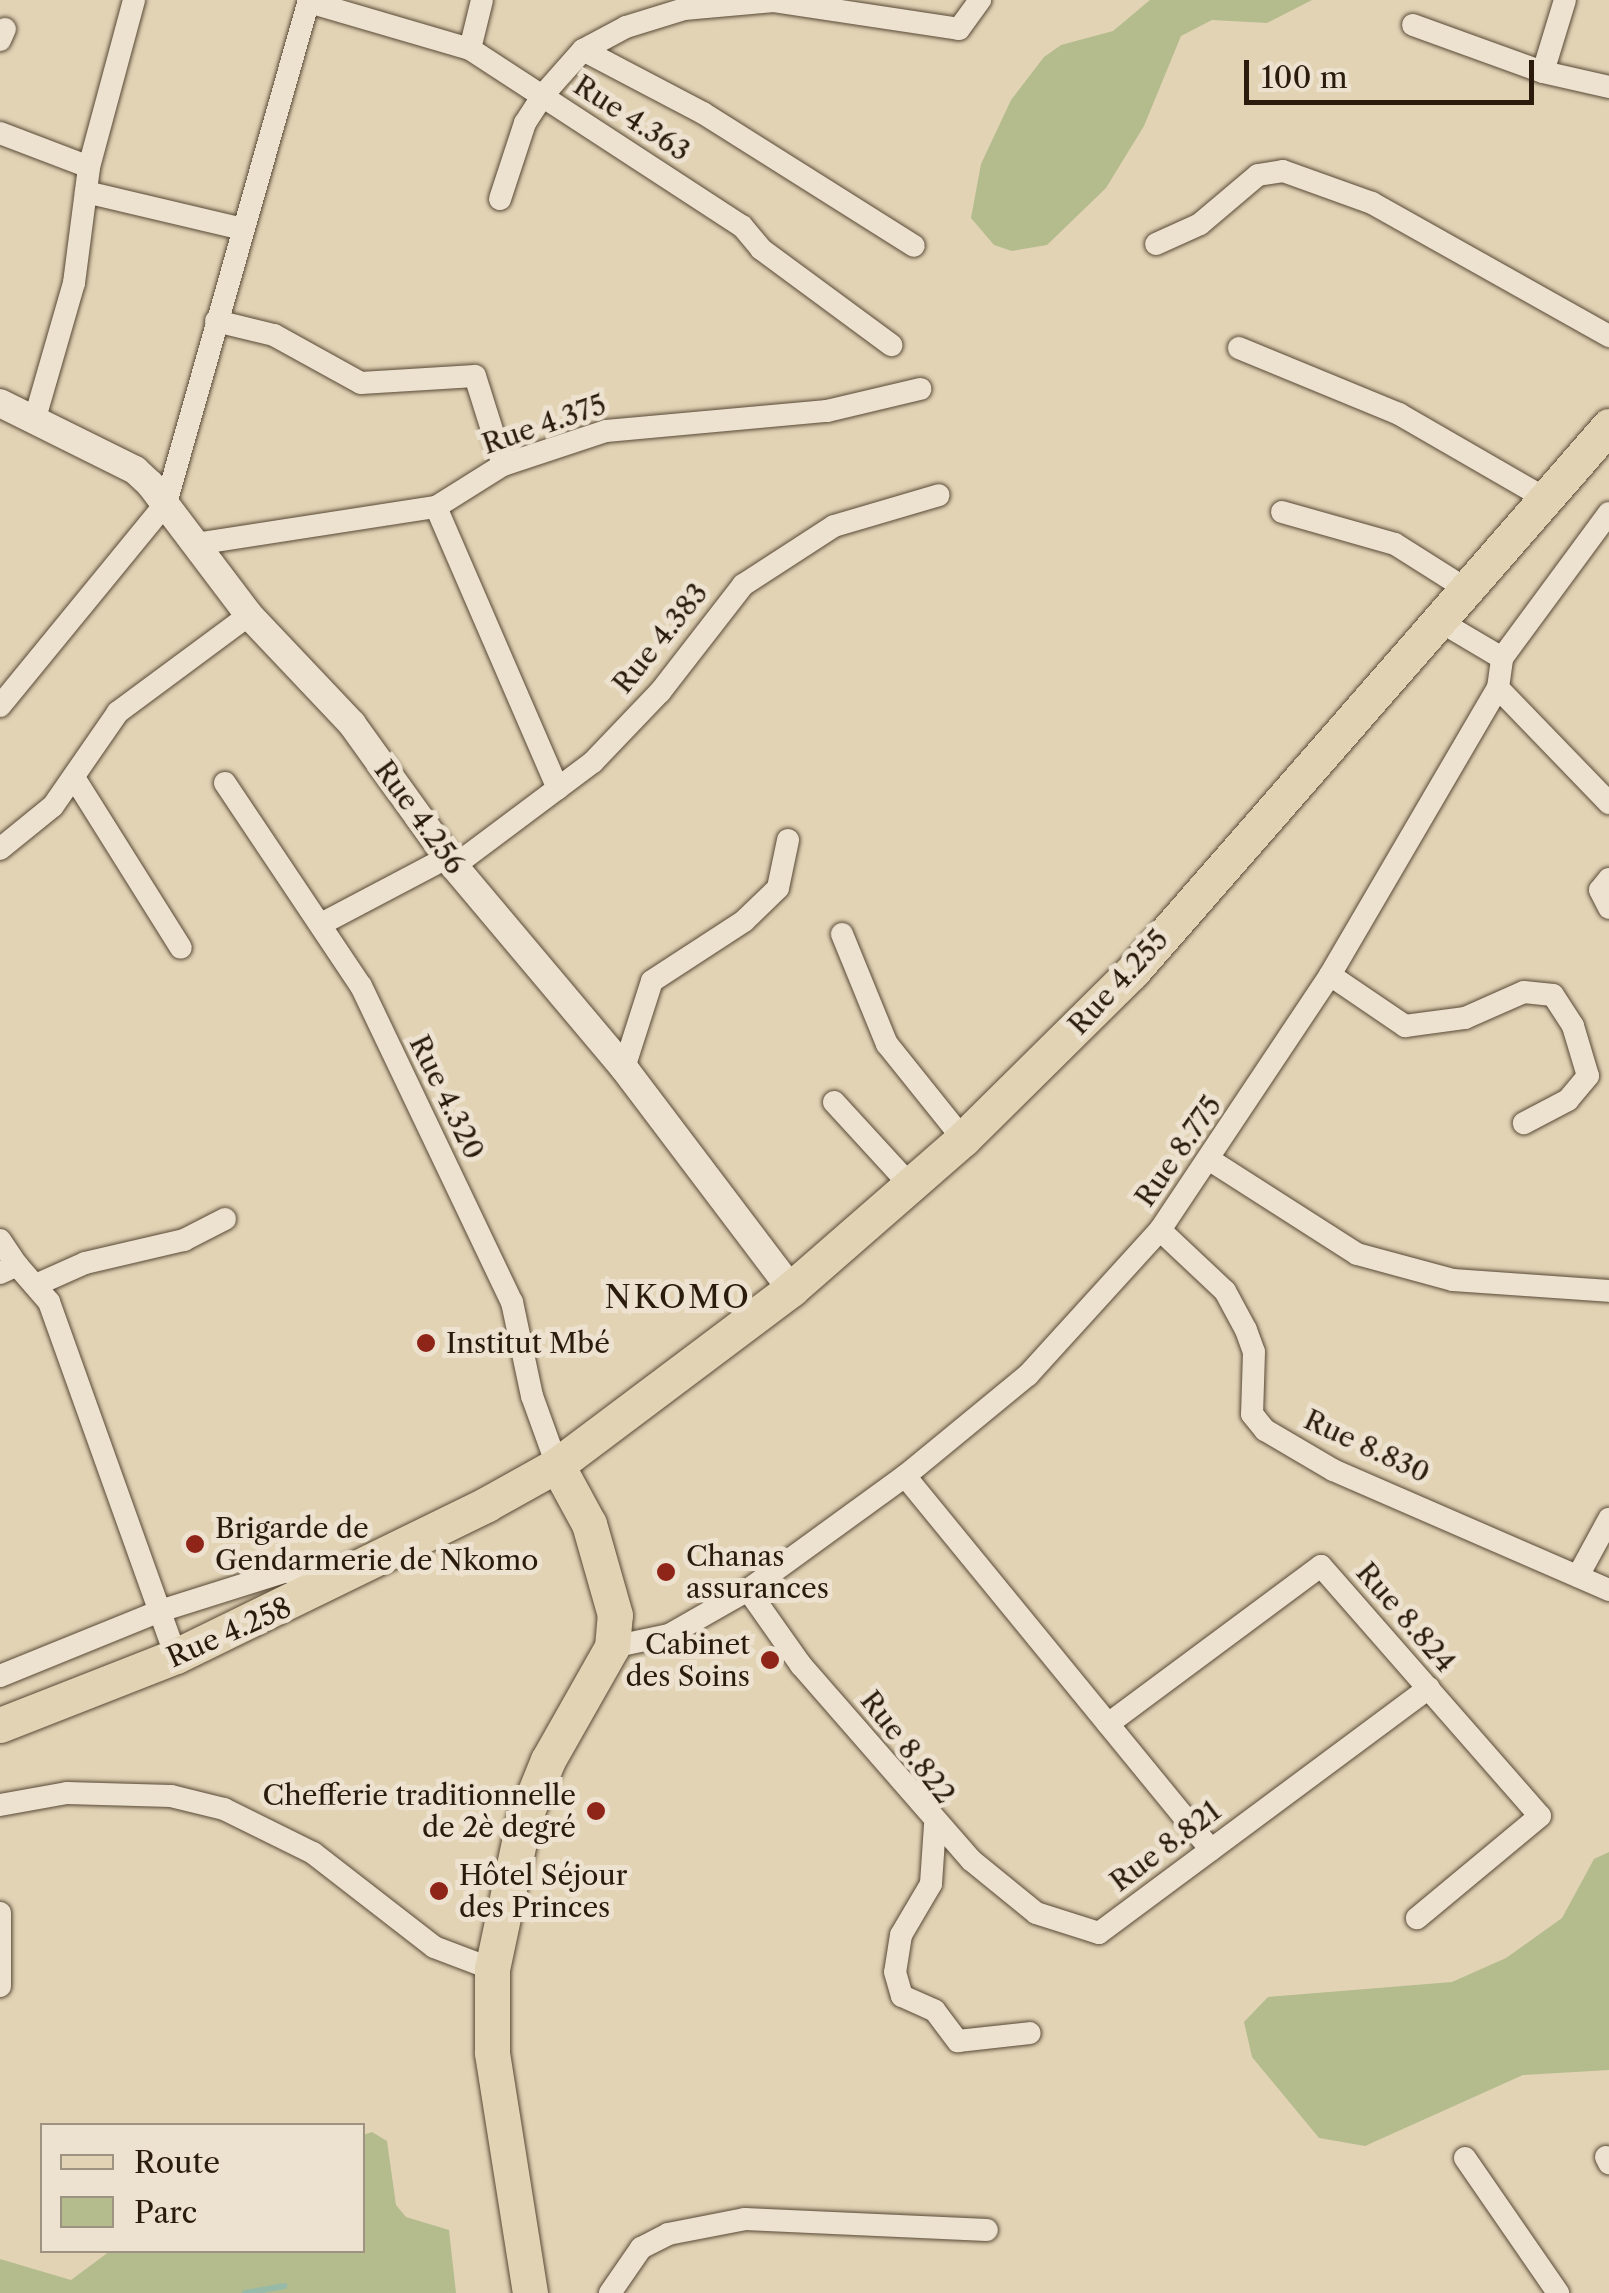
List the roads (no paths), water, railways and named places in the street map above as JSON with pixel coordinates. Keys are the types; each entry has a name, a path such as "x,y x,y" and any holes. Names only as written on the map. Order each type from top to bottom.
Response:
{"main road":[{"name":"Rue 4.255","path":"556,1464 791,1288 963,1139 1132,972 1463,587 1609,426"},
{"name":"Rue 4.258","path":"0,1725 176,1656 311,1595 556,1464"},
{"path":"530,2293 492,2052 492,1969 524,1818 548,1760 612,1647 615,1615 607,1571 556,1464"}],"street":[{"path":"36,418 74,282 89,167 134,0"},
{"path":"470,49 482,0"},
{"path":"500,199 525,123 542,95 584,50 684,9 774,1 818,3 959,29 980,0"},
{"path":"1543,72 1565,0"},
{"path":"0,706 166,503 309,1"},
{"name":"Rue 4.363","path":"309,1 470,49 742,226 762,249 891,344"},
{"path":"1413,25 1543,72 1609,88"},
{"path":"584,50 702,113 914,246"},
{"path":"0,132 89,167"},
{"path":"1156,244 1200,224 1258,175 1282,172 1372,203 1609,336"},
{"path":"86,192 243,229"},
{"path":"216,321 274,335 361,383 475,376 502,465"},
{"path":"1239,348 1399,414 1542,498"},
{"name":"Rue 4.375","path":"196,544 436,507 502,465 606,431 827,410 920,389"},
{"name":"Rue 4.256","path":"0,402 135,470 166,503 249,615 352,724 451,861 624,1068 791,1288"},
{"name":"Rue 4.383","path":"324,924 451,861 558,789 660,692 743,586 834,526 939,494"},
{"path":"436,507 558,789"},
{"path":"1282,512 1394,544 1463,587"},
{"name":"Rue 8.775","path":"612,1647 670,1635 748,1590 906,1476 1028,1375 1160,1230 1330,976 1498,688 1502,658 1609,512"},
{"path":"0,849 53,806 118,712 249,615"},
{"path":"1436,619 1502,658"},
{"path":"1498,688 1609,804"},
{"path":"75,779 181,948"},
{"name":"Rue 4.320","path":"225,783 324,924 361,986 512,1302 532,1396 556,1464"},
{"path":"624,1068 652,981 744,922 778,888 788,840"},
{"path":"1609,879 1600,890 1609,908"},
{"path":"842,934 887,1044 963,1139"},
{"path":"1330,976 1405,1026 1465,1018 1524,992 1553,995 1573,1026 1588,1076 1568,1100 1524,1123"},
{"path":"834,1102 912,1186"},
{"path":"1210,1160 1356,1254 1453,1280 1609,1291"},
{"path":"38,1284 85,1263 184,1240 225,1219"},
{"name":"Rue 8.830","path":"1160,1230 1225,1291 1246,1330 1254,1352 1252,1414 1264,1430 1333,1470 1609,1590"},
{"path":"0,1240 8,1269 38,1284 176,1656"},
{"path":"906,1476 1211,1850"},
{"path":"1578,1576 1609,1519"},
{"name":"Rue 8.824","path":"1108,1724 1321,1566 1540,1816 1416,1918"},
{"path":"0,1676 160,1611 286,1571 297,1571 311,1595"},
{"name":"Rue 8.822","path":"748,1590 935,1825 930,1884 901,1936 895,1972 902,1996 935,2011 958,2041 1030,2033"},
{"name":"Rue 8.821","path":"935,1825 1036,1913 1098,1933 1429,1688"},
{"path":"0,1805 67,1793 171,1796 224,1809 313,1853 434,1946 492,1969"},
{"path":"0,1913 0,1986"},
{"path":"1465,2158 1558,2293"},
{"path":"610,2293 641,2248 668,2234 745,2219 987,2230"}],"waterway":[{"path":"245,2293 284,2286"}],"place":[{"name":"Institut Mbé","path":"426,1343"},
{"name":"Brigarde de Gendarmerie de Nkomo","path":"195,1544"},
{"name":"Chanas assurances","path":"666,1572"},
{"name":"Cabinet des Soins","path":"770,1660"},
{"name":"Chefferie traditionnelle de 2è degré","path":"596,1811"},
{"name":"Hôtel Séjour des Princes","path":"439,1891"}],"district":[{"name":"NKOMO","path":"678,1297"}]}
